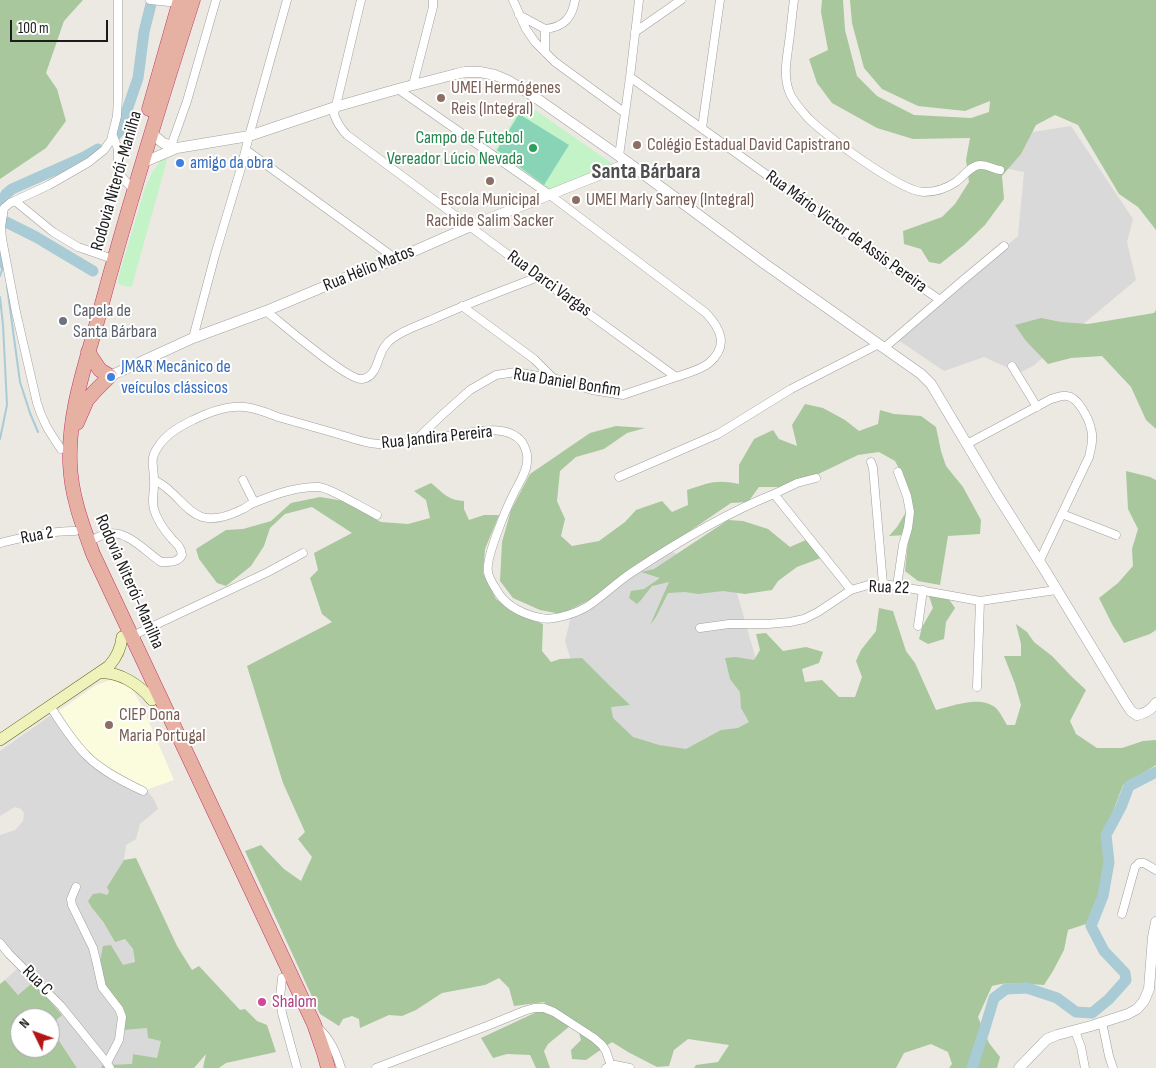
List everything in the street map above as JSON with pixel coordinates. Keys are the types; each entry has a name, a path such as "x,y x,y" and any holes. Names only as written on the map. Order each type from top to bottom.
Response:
{"highway":[{"name":"Rodovia Niterói-Manilha","path":"194,0 151,132 88,352 66,446 62,478 64,494 86,559 127,636 314,1024 328,1068"},
{"name":"Rodovia Niterói-Manilha","path":"180,2 75,368 65,411 66,446 76,506 152,700 305,1025 320,1068"},
{"path":"66,446 88,400 110,376 100,370 88,352"}],"main road":[{"path":"0,740 99,673 114,660 127,636"},
{"path":"99,673 113,674 130,682 146,692 152,700"}],"street":[{"path":"66,446 47,429 41,418 16,312 2,239 2,207 49,185 89,162 104,150 113,136 118,96 118,0"},
{"path":"150,0 180,2"},
{"path":"174,147 216,0"},
{"path":"193,338 287,0"},
{"path":"335,107 361,0"},
{"path":"413,85 433,7 433,0"},
{"path":"513,0 526,30 545,52 555,62 625,113"},
{"path":"519,15 545,29 556,28 569,17 574,8 575,0"},
{"path":"619,156 639,0"},
{"path":"635,32 681,0"},
{"path":"702,128 720,0"},
{"path":"794,0 786,69 789,92 804,112 828,135 904,186 923,192 940,190 955,183 975,166 981,165 1000,170"},
{"path":"545,29 545,52"},
{"path":"142,163 174,147 249,136 335,107 466,72 480,72 507,80 529,93 619,156 768,266 921,374 932,384 996,493 1131,711 1137,715 1144,714 1156,702"},
{"name":"Rua Mário Victor de Assis Pereira","path":"630,77 940,300"},
{"path":"398,89 550,195 706,313 715,322 720,331 722,343 717,353 708,364 676,377"},
{"name":"Rua Darci Vargas","path":"335,107 336,121 347,135 676,377"},
{"path":"151,132 163,143 174,147"},
{"path":"113,136 118,150 119,173 129,185"},
{"path":"246,150 396,259"},
{"name":"Rua Hélio Matos","path":"110,376 193,338 266,311 347,276 396,259 471,226 628,163"},
{"path":"15,201 53,232 78,247 106,257"},
{"path":"619,476 718,434 791,389 882,346 1004,246"},
{"path":"266,311 336,367 354,378 361,379 367,377 378,364 380,353 385,344 401,333 462,306 538,277"},
{"path":"462,306 534,359 553,378"},
{"path":"1012,366 1038,408"},
{"name":"Rua Daniel Bonfim","path":"418,438 470,390 496,375 516,372 553,378 592,390 623,395 676,377"},
{"path":"967,444 1038,408 1051,399 1069,396 1074,398 1082,407 1091,429 1090,457 1039,562"},
{"name":"Rua Jandira Pereira","path":"89,542 107,534 116,533 129,538 161,562 180,558 182,554 180,547 162,528 153,508 154,480 152,460 157,447 168,435 208,412 244,406 302,425 375,444 392,445 406,443 418,438 487,430 510,433 521,441 526,450 528,462 502,519 490,552 487,570 493,584 503,599 518,611 542,619 572,613 587,606 663,553 719,519 797,483 816,478"},
{"path":"871,462 883,584"},
{"path":"897,586 910,512 907,496 898,472"},
{"path":"154,480 170,490 186,507 202,517 229,516 254,502 282,492 321,487 377,515"},
{"path":"243,480 254,502"},
{"path":"774,494 850,590"},
{"path":"1062,514 1116,535"},
{"name":"Rua 2","path":"0,543 45,533 75,531"},
{"path":"127,636 268,572 303,553"},
{"name":"Rua 22","path":"700,628 729,624 768,624 804,619 818,612 850,590 868,585 883,584 980,601 1056,590"},
{"path":"918,626 923,590"},
{"path":"977,687 980,601"},
{"path":"50,706 66,730 88,757 105,770 143,790"},
{"path":"1122,914 1139,862 1156,870"},
{"path":"76,887 71,899 72,905 92,948 102,987 119,1009 122,1018 119,1040 108,1065"},
{"path":"1019,1068 1047,1039 1128,1014 1137,1009 1144,1001 1149,989 1154,948 1153,936 1156,922"},
{"name":"Rua C","path":"0,943 61,1006 108,1065"},
{"path":"282,978 280,998 282,1013 297,1068"},
{"path":"376,1068 534,1008 544,1008 554,1012 594,1038 606,1051 608,1067 621,1066 630,1068"},
{"path":"1102,1022 1113,1068"},
{"path":"314,1024 327,1036 338,1057 341,1068"},
{"path":"1075,1030 1086,1068"}],"shaded area":[{"path":"1071,126 1133,219 1127,242 1136,280 1033,366 1019,373 984,357 944,371 898,340 1018,236 1024,172 993,166 994,138"},
{"path":"671,551 735,586 768,701 743,742 664,761 590,721 565,641 584,563"},
{"name":"CIEP Dona Maria Portugal","path":"110,680 130,686 142,706 174,780 143,791 105,770 77,739 59,711 96,685"},
{"path":"59,711 90,755 146,789 155,801 158,809 140,824 136,839 126,845 124,860 107,887 109,892 107,895 101,893 92,908 104,923 125,939 133,949 135,962 123,966 111,945 147,1028 162,1040 157,1058 133,1054 132,1064 104,1065 101,1068 77,1068 60,1042 60,1017 62,1015 60,1008 56,1008 32,982 18,995 5,980 18,968 0,948 0,835 15,830 23,821 24,813 21,809 15,807 0,816 0,751"}],"green space":[{"path":"0,0 83,0 64,21 46,73 57,89 66,121 46,148 0,179"},
{"path":"822,0 843,0 845,30 857,76 877,96 914,115 971,118 989,112 990,101 965,111 918,106 882,89 864,68 852,23 850,0 1156,0 1156,230 1138,207 1119,194 1078,125 1055,115 1036,125 1021,154 1002,176 1004,199 985,225 940,264 929,262 921,249 904,244 903,231 942,217 955,204 969,182 966,160 970,138 913,139 877,128 832,103 817,83 809,59 828,50 821,12"},
{"path":"524,102 614,165 550,190 494,152"},
{"name":"Campo de Futebol Vereador Lúcio Nevada","path":"519,114 569,145 544,185 497,150"},
{"path":"166,157 164,171 132,286 123,286 118,282 118,278 145,188 162,158"},
{"path":"1156,310 1156,429 1146,420 1131,387 1102,356 1071,358 1048,364 1026,341 1015,325 1041,318 1088,324 1154,313"},
{"path":"805,404 823,408 845,420 859,431 878,424 880,410 894,414 921,416 936,427 946,466 963,487 981,520 980,534 948,536 940,585 918,581 905,571 908,542 905,535 889,536 897,527 912,502 904,478 895,461 879,452 858,455 812,477 780,487 759,487 748,502 731,503 678,539 630,568 599,595 561,614 540,610 513,598 500,581 502,542 511,510 530,474 590,433 616,426 645,428 627,433 604,449 576,457 560,471 557,501 565,519 561,536 572,546 599,541 625,522 636,510 662,501 672,512 688,505 687,490 713,482 739,484 739,465 754,439 773,430 779,439 797,446 792,425"},
{"path":"1126,471 1156,480 1156,630 1124,643 1099,598 1118,583 1133,566 1132,549 1138,529 1128,509"},
{"path":"431,483 450,498 464,501 464,509 469,520 484,515 499,515 485,549 483,573 496,599 521,616 543,624 542,651 551,662 560,659 582,658 630,705 611,707 613,718 633,737 659,745 686,749 721,730 738,728 749,722 741,708 740,692 730,679 725,658 736,657 754,660 760,650 756,634 766,633 783,651 806,647 823,652 819,663 802,669 805,682 822,680 839,697 855,697 862,677 856,661 861,650 876,631 879,608 893,611 906,651 915,663 936,710 966,703 982,702 996,708 1007,725 1015,725 1021,705 1004,656 1021,656 1021,644 1016,624 1027,632 1034,642 1052,656 1086,690 1070,721 1076,734 1097,748 1122,748 1143,741 1156,740 1156,765 1123,785 1102,838 1105,868 1099,893 1086,924 1068,930 1064,950 1044,985 1011,983 992,986 978,1017 989,1043 1000,1057 997,1068 949,1068 952,1064 948,1052 931,1044 904,1053 896,1068 694,1068 696,1065 718,1062 729,1045 688,1039 674,1050 669,1066 657,1067 612,1042 586,1060 572,1059 571,1050 581,1040 579,1033 570,1026 548,1044 544,1051 550,1068 536,1068 530,1055 507,1054 493,1058 481,1038 541,1010 545,1002 514,1006 509,988 499,978 485,985 442,993 416,1010 402,1016 389,1015 360,1028 359,1019 352,1016 343,1019 339,1026 320,1014 245,851 261,845 284,869 301,881 312,857 298,839 305,832 283,783 247,666 332,622 322,614 310,578 318,570 314,553 352,533 312,507 285,514 270,528 264,546 251,566 226,586 217,583 199,559 196,549 226,530 243,529 271,521 291,503 320,497 344,501 381,522 408,524 430,518 426,500 414,491"},
{"path":"728,520 743,521 768,529 790,547 808,539 821,558 797,567 778,581 772,590 745,594 723,591 698,594 685,592 668,593 650,625 669,582 652,586 637,604 629,598 631,591 644,589 660,578 641,572 654,569"},
{"path":"928,593 948,598 955,608 946,622 944,639 928,644 919,639 922,627 933,608"},
{"path":"136,858 177,946 192,970 199,966 240,1010 245,1009 257,1021 267,1025 276,1052 226,1063 219,1068 203,1068 206,1054 194,1068 101,1068 103,1065 132,1064 133,1054 157,1058 161,1041 148,1038 147,1028 123,1030 124,1019 103,983 100,962 103,946 111,945 123,965 135,962 133,949 125,939 115,942 88,901 93,894 101,893 107,895 109,892 107,887 124,860"},
{"path":"5,980 18,995 33,982 56,1008 10,1008 10,1058 60,1058 60,1042 77,1068 0,1068 0,984"}],"waterway":[{"path":"116,135 124,126 126,113 138,78 144,32 152,0"},
{"path":"2,202 6,194 12,189 98,149"},
{"path":"0,219 36,237 93,271"},
{"path":"0,252 4,264"},
{"path":"0,276 4,264"},
{"path":"7,286 20,382 38,432"},
{"path":"0,297 7,405 0,439"},
{"path":"972,1068 994,998 1006,989 1027,988 1057,998 1076,1012 1092,1013 1109,999 1126,980 1125,973 1104,951 1091,926 1103,896 1109,862 1106,835 1121,807 1129,786 1156,772"}],"place":[{"name":"UMEI Hermógenes Reis (Integral)","path":"441,98"},
{"name":"Colégio Estadual David Capistrano","path":"637,145"},
{"name":"Campo de Futebol Vereador Lúcio Nevada","path":"533,148"},
{"name":"amigo da obra","path":"180,163"},
{"name":"Escola Municipal Rachide Salim Sacker","path":"490,181"},
{"name":"UMEI Marly Sarney (Integral)","path":"576,200"},
{"name":"Capela de Santa Bárbara","path":"63,321"},
{"name":"JM&R Mecânico de veículos clássicos","path":"111,377"},
{"name":"CIEP Dona Maria Portugal","path":"109,725"},
{"name":"Shalom","path":"262,1002"}],"district":[{"name":"Santa Bárbara","path":"646,172"}]}
